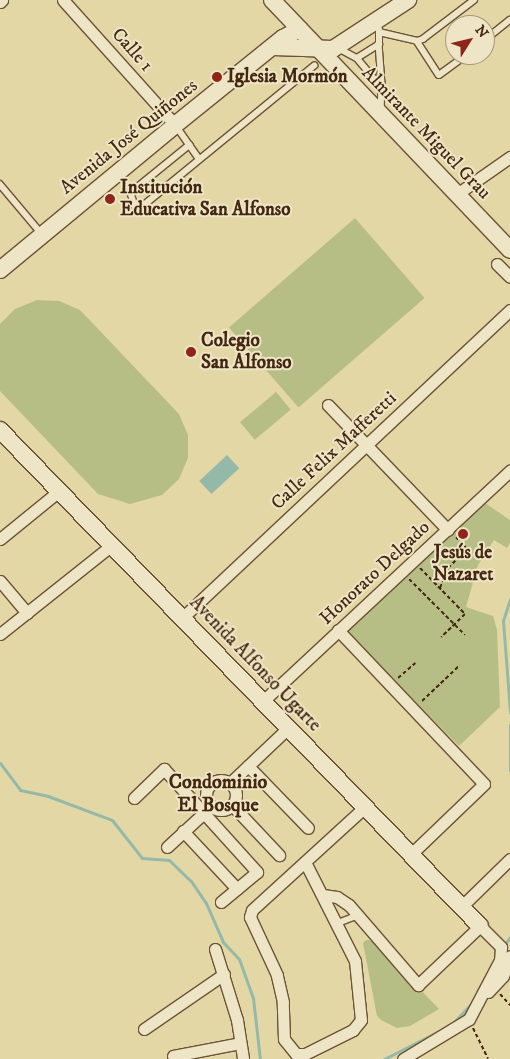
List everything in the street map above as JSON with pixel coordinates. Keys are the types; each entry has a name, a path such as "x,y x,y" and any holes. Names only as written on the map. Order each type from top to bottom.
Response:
{"street":[{"name":"Calle 1","path":"63,0 175,125"},
{"name":"Almirante Miguel Grau","path":"272,0 510,250"},
{"path":"273,47 319,50 336,47 379,26 408,0"},
{"name":"Avenida José Quiñones","path":"0,270 175,125 273,47 300,29"},
{"path":"457,194 510,157"},
{"path":"497,264 510,277"},
{"name":"Calle Felix Mafferetti","path":"182,618 510,310"},
{"path":"328,405 365,446 451,532"},
{"name":"Avenida Alfonso Ugarte","path":"2,434 366,806 480,926"},
{"name":"Honorato Delgado","path":"263,701 338,630 451,532 510,471"},
{"path":"0,538 59,491"},
{"path":"0,634 112,545"},
{"path":"0,581 27,613"},
{"path":"338,630 484,784 411,854"},
{"path":"230,784 289,727"},
{"path":"248,766 308,828"},
{"path":"134,798 164,770 207,810 257,872 221,902"},
{"path":"167,847 207,810 224,809 232,805 236,796 230,784 221,780 208,787 206,797 207,810"},
{"path":"232,805 279,855"},
{"path":"305,862 338,923 355,961 361,1020 353,1030 305,1054 296,1054 284,1039 283,1002 277,975 250,917 252,910 366,806"},
{"path":"183,831 236,889"},
{"path":"462,906 510,859"},
{"path":"323,895 337,897 350,905 356,916 418,985 480,926 501,947 500,960 469,1019 403,1059"},
{"path":"215,949 224,974 243,1059"},
{"path":"481,998 503,976 510,956"},
{"path":"144,1029 224,974"},
{"path":"173,1056 240,1043"}],"lane":[{"path":"416,41 474,0"},
{"path":"495,32 510,20"},
{"path":"380,114 382,88 378,44 379,26 416,41 439,75 453,65"},
{"path":"357,58 378,44"},
{"path":"336,47 357,58 382,88"},
{"path":"190,145 135,189 131,201 138,207 144,204 314,66"},
{"path":"175,125 199,158"},
{"path":"0,184 43,234"},
{"path":"338,923 356,916"}],"path":[{"path":"440,588 448,568 467,549 451,532"},
{"path":"420,568 465,614 440,637"},
{"path":"409,578 465,636"},
{"path":"396,679 415,663"},
{"path":"420,703 460,665"},
{"path":"493,987 510,1005"},
{"path":"469,1019 488,1059"}],"green space":[{"path":"355,218 425,298 299,408 229,328"},
{"path":"37,300 59,301 80,310 179,414 188,435 188,458 179,479 162,495 130,504 98,494 0,391 0,324 15,309"},
{"path":"276,392 291,410 255,440 240,422"},
{"path":"485,503 510,520 510,543 507,548 494,540 478,565 466,607 493,616 497,630 500,707 459,746 347,632"},
{"path":"366,940 373,940 439,1009 410,1026 397,1028 381,1020 377,1016 363,943"}],"shaded area":[{"path":"227,455 239,468 211,494 199,481"}],"waterway":[{"path":"510,599 503,621 510,713"},
{"path":"510,725 510,770"},
{"path":"0,763 20,790 48,796 112,820 142,858 169,860 191,881 206,903 223,942 239,959 253,998 260,1059"},
{"path":"503,947 510,937"},
{"path":"477,992 485,978"},
{"path":"453,1023 471,1004"},
{"path":"384,1059 437,1032"}],"place":[{"name":"Iglesia Mormón","path":"217,77"},
{"name":"Institución Educativa San Alfonso","path":"110,199"},
{"name":"Colegio San Alfonso","path":"191,352"},
{"name":"Jesús de Nazaret","path":"463,534"}],"district":[{"name":"Condominio El Bosque","path":"218,794"}]}
